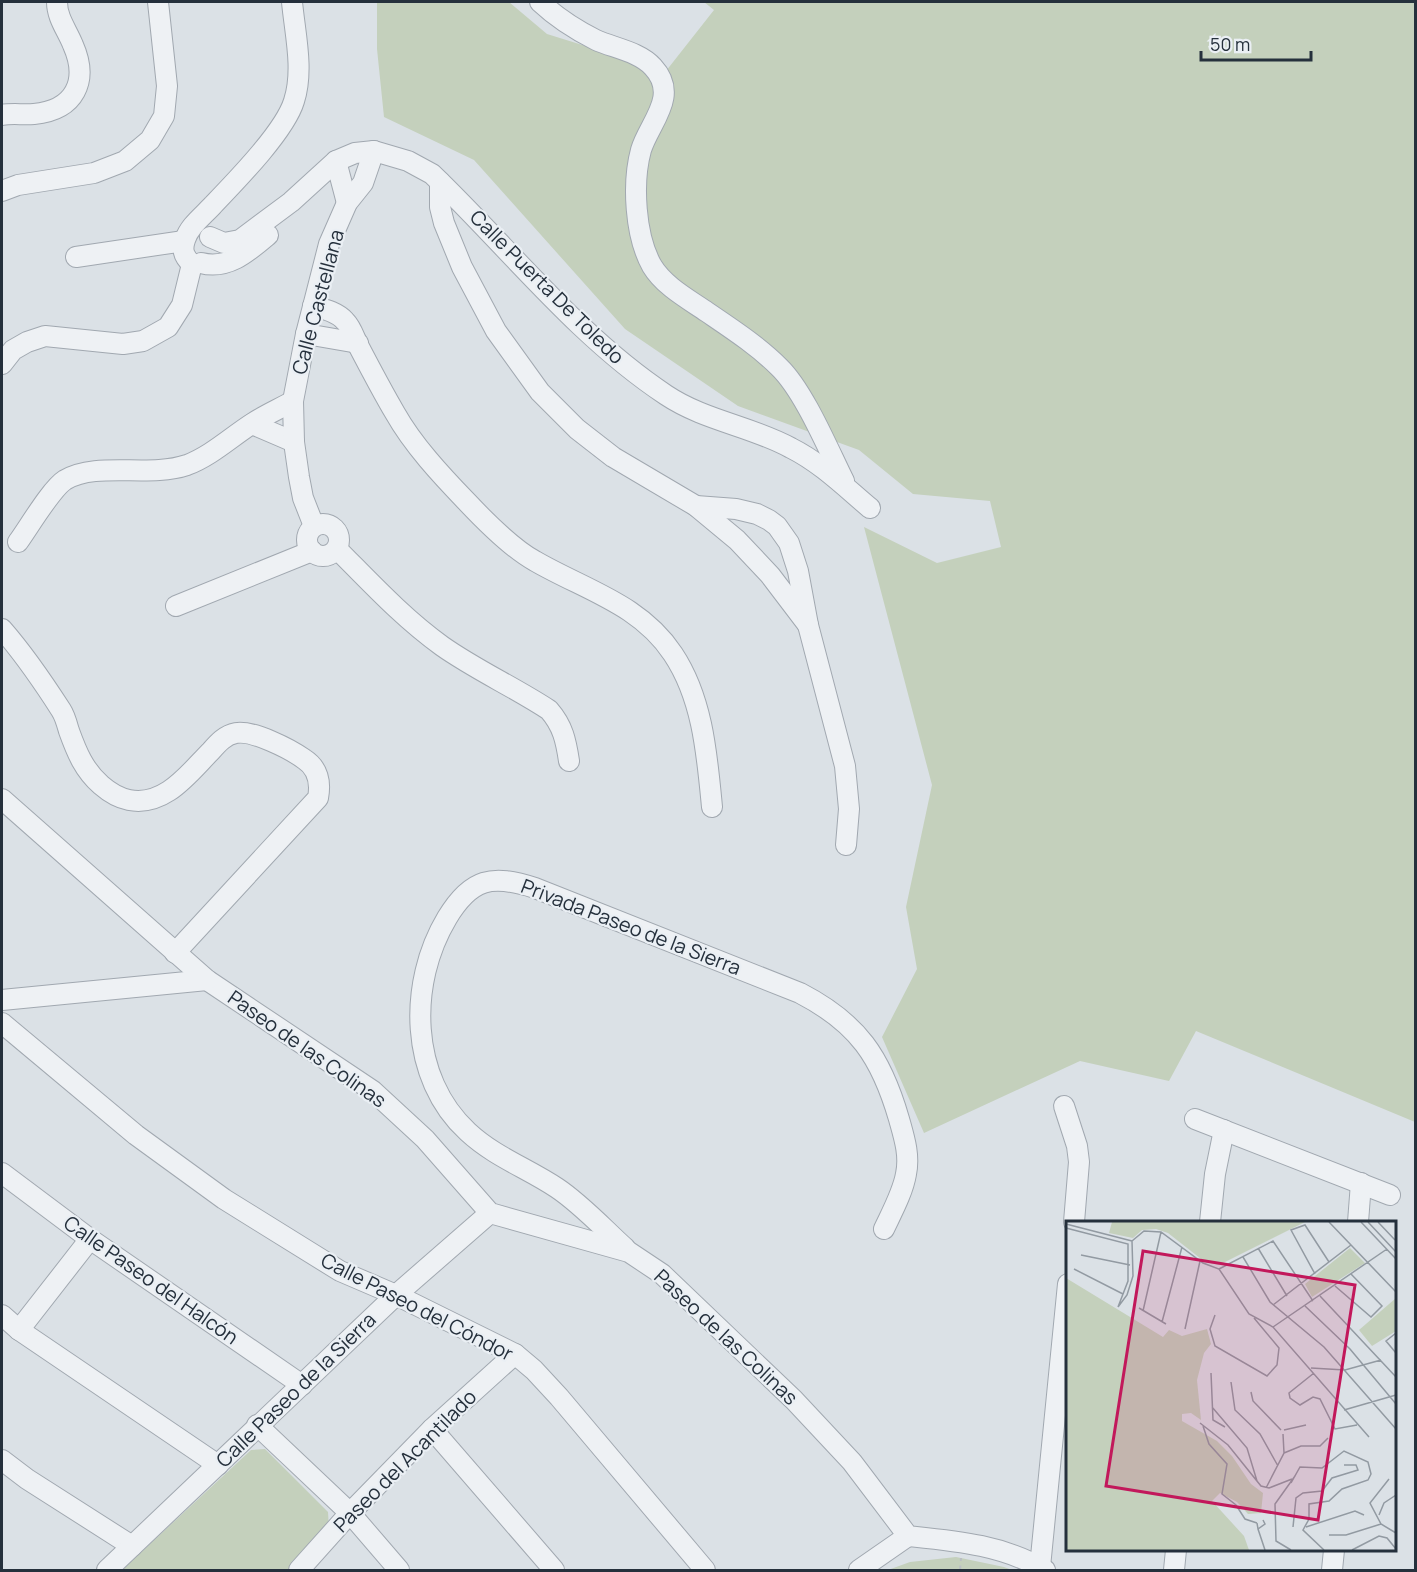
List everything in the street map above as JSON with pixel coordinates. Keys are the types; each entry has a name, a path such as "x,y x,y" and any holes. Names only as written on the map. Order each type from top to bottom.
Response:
{"street":[{"path":"2,115 35,114 53,110 67,102 76,90 80,77 80,61 62,22 57,2"},
{"path":"2,191 18,185 94,173 124,161 150,140 164,116 166,86 158,2"},
{"path":"196,264 186,259 183,251 184,241 198,220 274,135 287,118 294,103 298,86 298,58 292,2"},
{"path":"540,2 571,26 596,40 641,58 652,65 660,75 663,98 657,118 641,149 636,178 640,239 652,266 673,289 765,355 792,381 848,489"},
{"name":"Calle Puerta De Toledo","path":"210,237 224,243 240,240 291,202 336,161 355,153 374,151 408,161 432,174 584,329 665,395 709,418 758,433 791,447 819,464 870,508"},
{"name":"Calle Castellana","path":"314,526 303,498 294,442 293,401 306,334 330,244 347,203 363,183 374,151"},
{"name":"Calle Castellana","path":"336,161 347,203"},
{"path":"440,182 440,207 444,223 462,267 496,331 540,392 577,429 613,457 696,506 754,556 808,625"},
{"name":"Calle Puerta De Toledo","path":"196,264 221,265 239,257 258,244 286,217 291,202"},
{"path":"451,239 465,206"},
{"path":"5,351 45,336 123,344 143,341 168,327 182,305 196,264 206,258 210,237 210,209"},
{"path":"76,257 184,241"},
{"path":"313,306 345,321 395,413 412,439 467,502 534,561 605,596 638,616 657,633 674,655 687,680 700,718 712,807"},
{"path":"306,334 358,343"},
{"path":"18,542 64,481 80,474 101,471 164,470 187,465 293,401"},
{"path":"252,424 294,442"},
{"path":"696,506 736,509 757,514 769,520 783,533 793,555 808,625 845,766 849,809 846,845"},
{"path":"324,523 334,528 339,538 337,549 327,555 316,554 312,551 308,546 308,535 314,526 324,523"},
{"path":"337,549 392,604 439,644 463,661 549,710 558,720 564,734 569,761"},
{"path":"176,606 312,551"},
{"path":"2,628 62,712 78,756 89,775 109,792 128,800 147,801 160,796 176,786 224,738 235,733 247,732 297,753 317,772 320,787 318,798 174,953"},
{"name":"Paseo de las Colinas","path":"2,799 207,980 373,1091 425,1139 490,1213 629,1252 663,1274 794,1400 852,1462 908,1536"},
{"name":"Privada Paseo de la Sierra","path":"629,1252 559,1190 492,1152 466,1131 444,1104 433,1081 424,1056 421,1033 420,1002 426,966 440,930 452,909 468,890 478,885 492,880 515,881 535,888 800,993 822,1005 848,1025 867,1046 883,1072 904,1137 907,1154 906,1174 884,1229"},
{"path":"2,1000 207,980"},
{"name":"Calle Paseo del Cóndor","path":"2,1023 136,1135 224,1199 340,1272 396,1295 515,1354 559,1396 705,1570"},
{"path":"1064,1106 1077,1146 1079,1162 1074,1221"},
{"path":"1195,1119 1390,1195"},
{"path":"1210,1221 1215,1174 1224,1130"},
{"name":"Calle Paseo del Halcón","path":"2,1173 90,1239 302,1385"},
{"path":"1358,1221 1360,1183"},
{"name":"Calle Paseo de la Sierra","path":"107,1570 396,1295 490,1213"},
{"path":"19,1330 90,1239"},
{"path":"860,1570 908,1536 990,1547 1018,1556 1042,1569 1066,1306"},
{"path":"2,1316 19,1330 218,1465"},
{"name":"Paseo del Acantilado","path":"299,1570 350,1513 432,1429 515,1354"},
{"path":"257,1425 350,1513 399,1570"},
{"path":"432,1429 554,1570"},
{"path":"2,1460 27,1479 132,1546"},
{"path":"1174,1570 1176,1551"},
{"path":"1332,1570 1334,1551"}],"green space":[{"path":"377,2 509,2 547,34 666,71 714,10 704,2 1415,2 1415,1122 1196,1031 1169,1081 1080,1061 924,1133 882,1037 917,969 906,907 932,785 864,527 937,563 1001,547 990,501 913,494 859,450 738,406 625,329 474,160 384,117 377,49"},
{"path":"265,1449 328,1512 329,1529 291,1570 122,1570 251,1450"},
{"path":"956,1557 1012,1570 888,1570 910,1562"}]}
